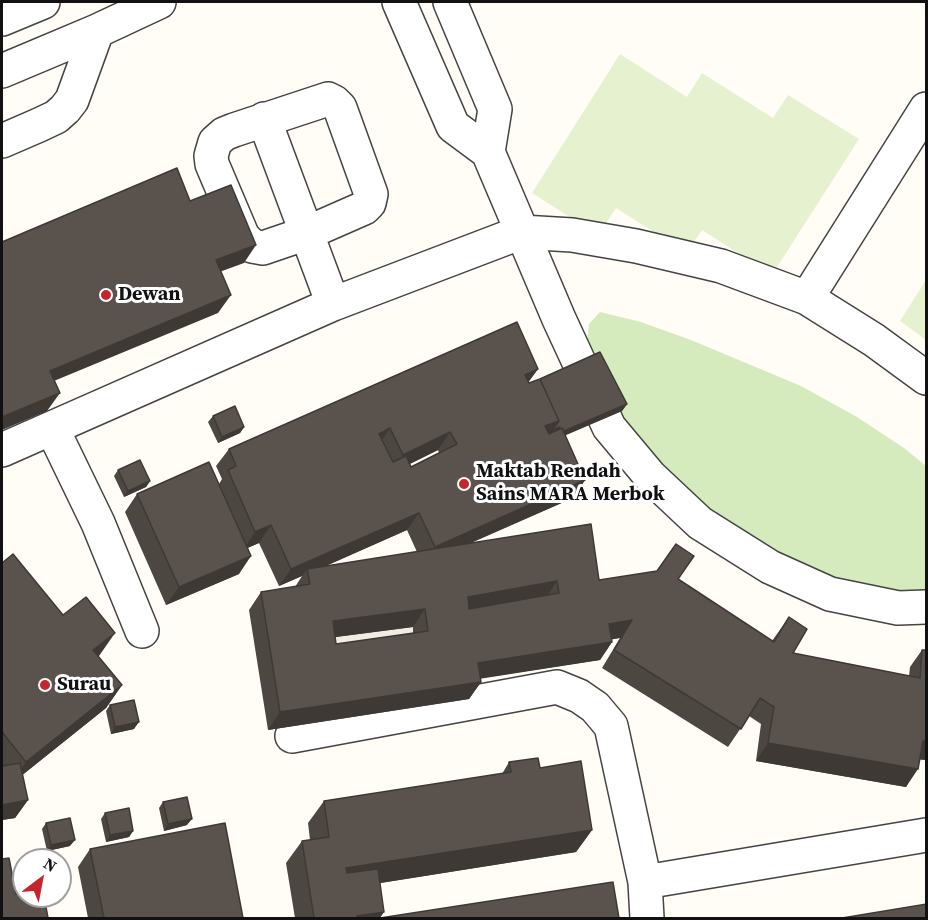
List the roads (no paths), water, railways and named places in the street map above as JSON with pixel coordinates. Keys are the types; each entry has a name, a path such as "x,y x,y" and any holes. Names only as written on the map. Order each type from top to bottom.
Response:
{"street":[{"path":"2,19 43,2"},
{"path":"2,71 159,2"},
{"path":"489,152 453,126 403,10 449,2 495,109 489,152 522,232 609,427 650,476 700,523 770,567 830,594 898,608 927,607"},
{"path":"2,141 56,117 72,100 97,31"},
{"path":"438,90 480,73"},
{"path":"328,99 340,108 371,194 369,203 364,208 307,233 258,249 248,243 243,237 212,164 211,156 216,142 224,134 328,99"},
{"path":"807,298 927,109"},
{"path":"264,119 333,304"},
{"path":"2,450 333,304 522,232 572,235 647,248 721,266 807,298 874,340 927,378"},
{"path":"52,428 98,523 142,631"},
{"path":"292,736 557,687 579,696 596,707 611,726 645,882 647,918"},
{"path":"645,882 927,836"}],"place":[{"name":"Dewan","path":"106,295"},
{"name":"Maktab Rendah Sains MARA Merbok","path":"464,484"},
{"name":"Surau","path":"45,685"}]}
